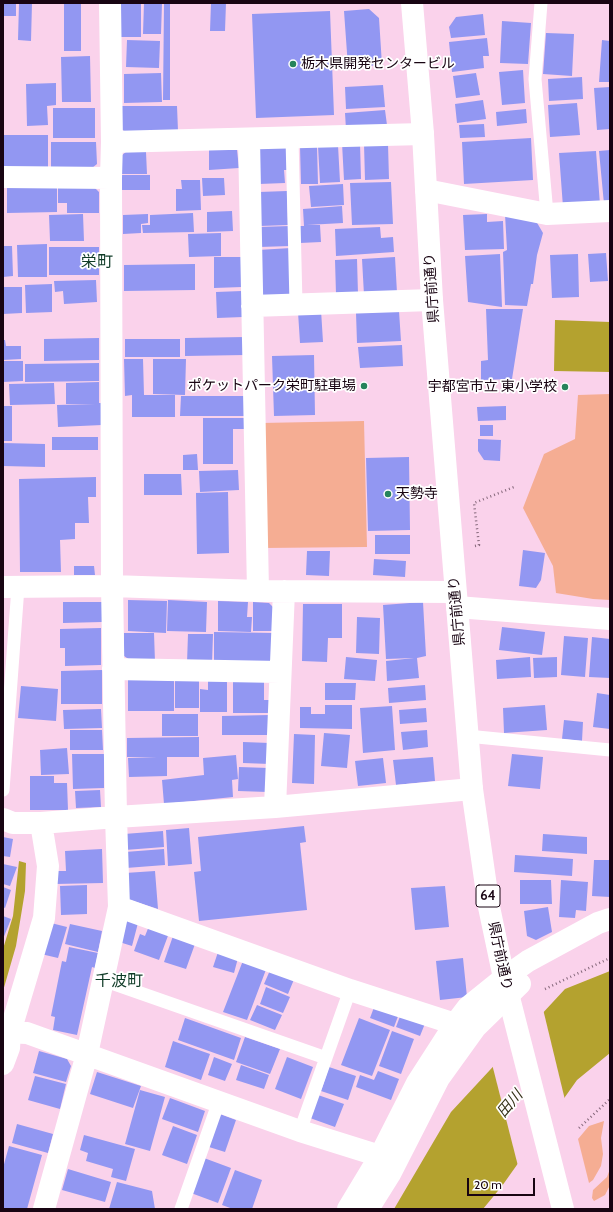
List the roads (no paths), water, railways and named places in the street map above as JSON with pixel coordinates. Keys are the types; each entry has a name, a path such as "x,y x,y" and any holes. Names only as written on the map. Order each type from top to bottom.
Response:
{"street":[{"path":"44,1209 87,1054 119,907 112,586 112,142 110,3"},
{"name":"県庁前通り","path":"412,3 423,134 432,300 472,789 489,907 507,992 563,1209"},
{"path":"112,142 423,134"},
{"path":"250,139 258,591"},
{"path":"3,177 111,178"},
{"path":"426,190 547,214 610,211"},
{"path":"252,306 432,300"},
{"path":"11,587 112,586 284,591 456,599 610,619"},
{"path":"275,807 284,591"},
{"path":"113,669 280,672"},
{"path":"3,819 12,823 41,823 275,807 472,789"},
{"path":"3,1064 9,1048 6,1032 44,918 48,866 41,823"},
{"path":"119,907 350,990 455,1024"},
{"path":"368,1209 390,1174 438,1078 475,1028 507,992 528,961 598,923 610,919"},
{"path":"348,1209 380,1156 417,1083 455,1024 468,1007 507,992 528,976"},
{"path":"6,1032 27,1033 300,1131 380,1156"}],"lane":[{"path":"541,3 535,79 547,214"},
{"path":"292,138 296,304"},
{"path":"3,790 11,587"},
{"path":"467,736 610,750"},
{"path":"104,980 326,1058"},
{"path":"300,1131 350,990"},
{"path":"180,1209 219,1101"}],"water":[{"path":"555,320 610,322 610,372 554,371"},
{"path":"19,861 26,863 25,891 16,946 3,991 3,949 13,916"},
{"name":"田川","path":"610,971 610,1053 577,1080 502,1186 483,1209 394,1209 451,1112 565,989"}],"place":[{"name":"栃木県開発センタービル","path":"293,64"},
{"name":"ポケットパーク栄町駐車場","path":"364,386"},
{"name":"宇都宮市立 東小学校","path":"565,387"},
{"name":"天勢寺","path":"388,494"}],"district":[{"name":"栄町","path":"97,262"},
{"name":"千波町","path":"119,981"}]}
